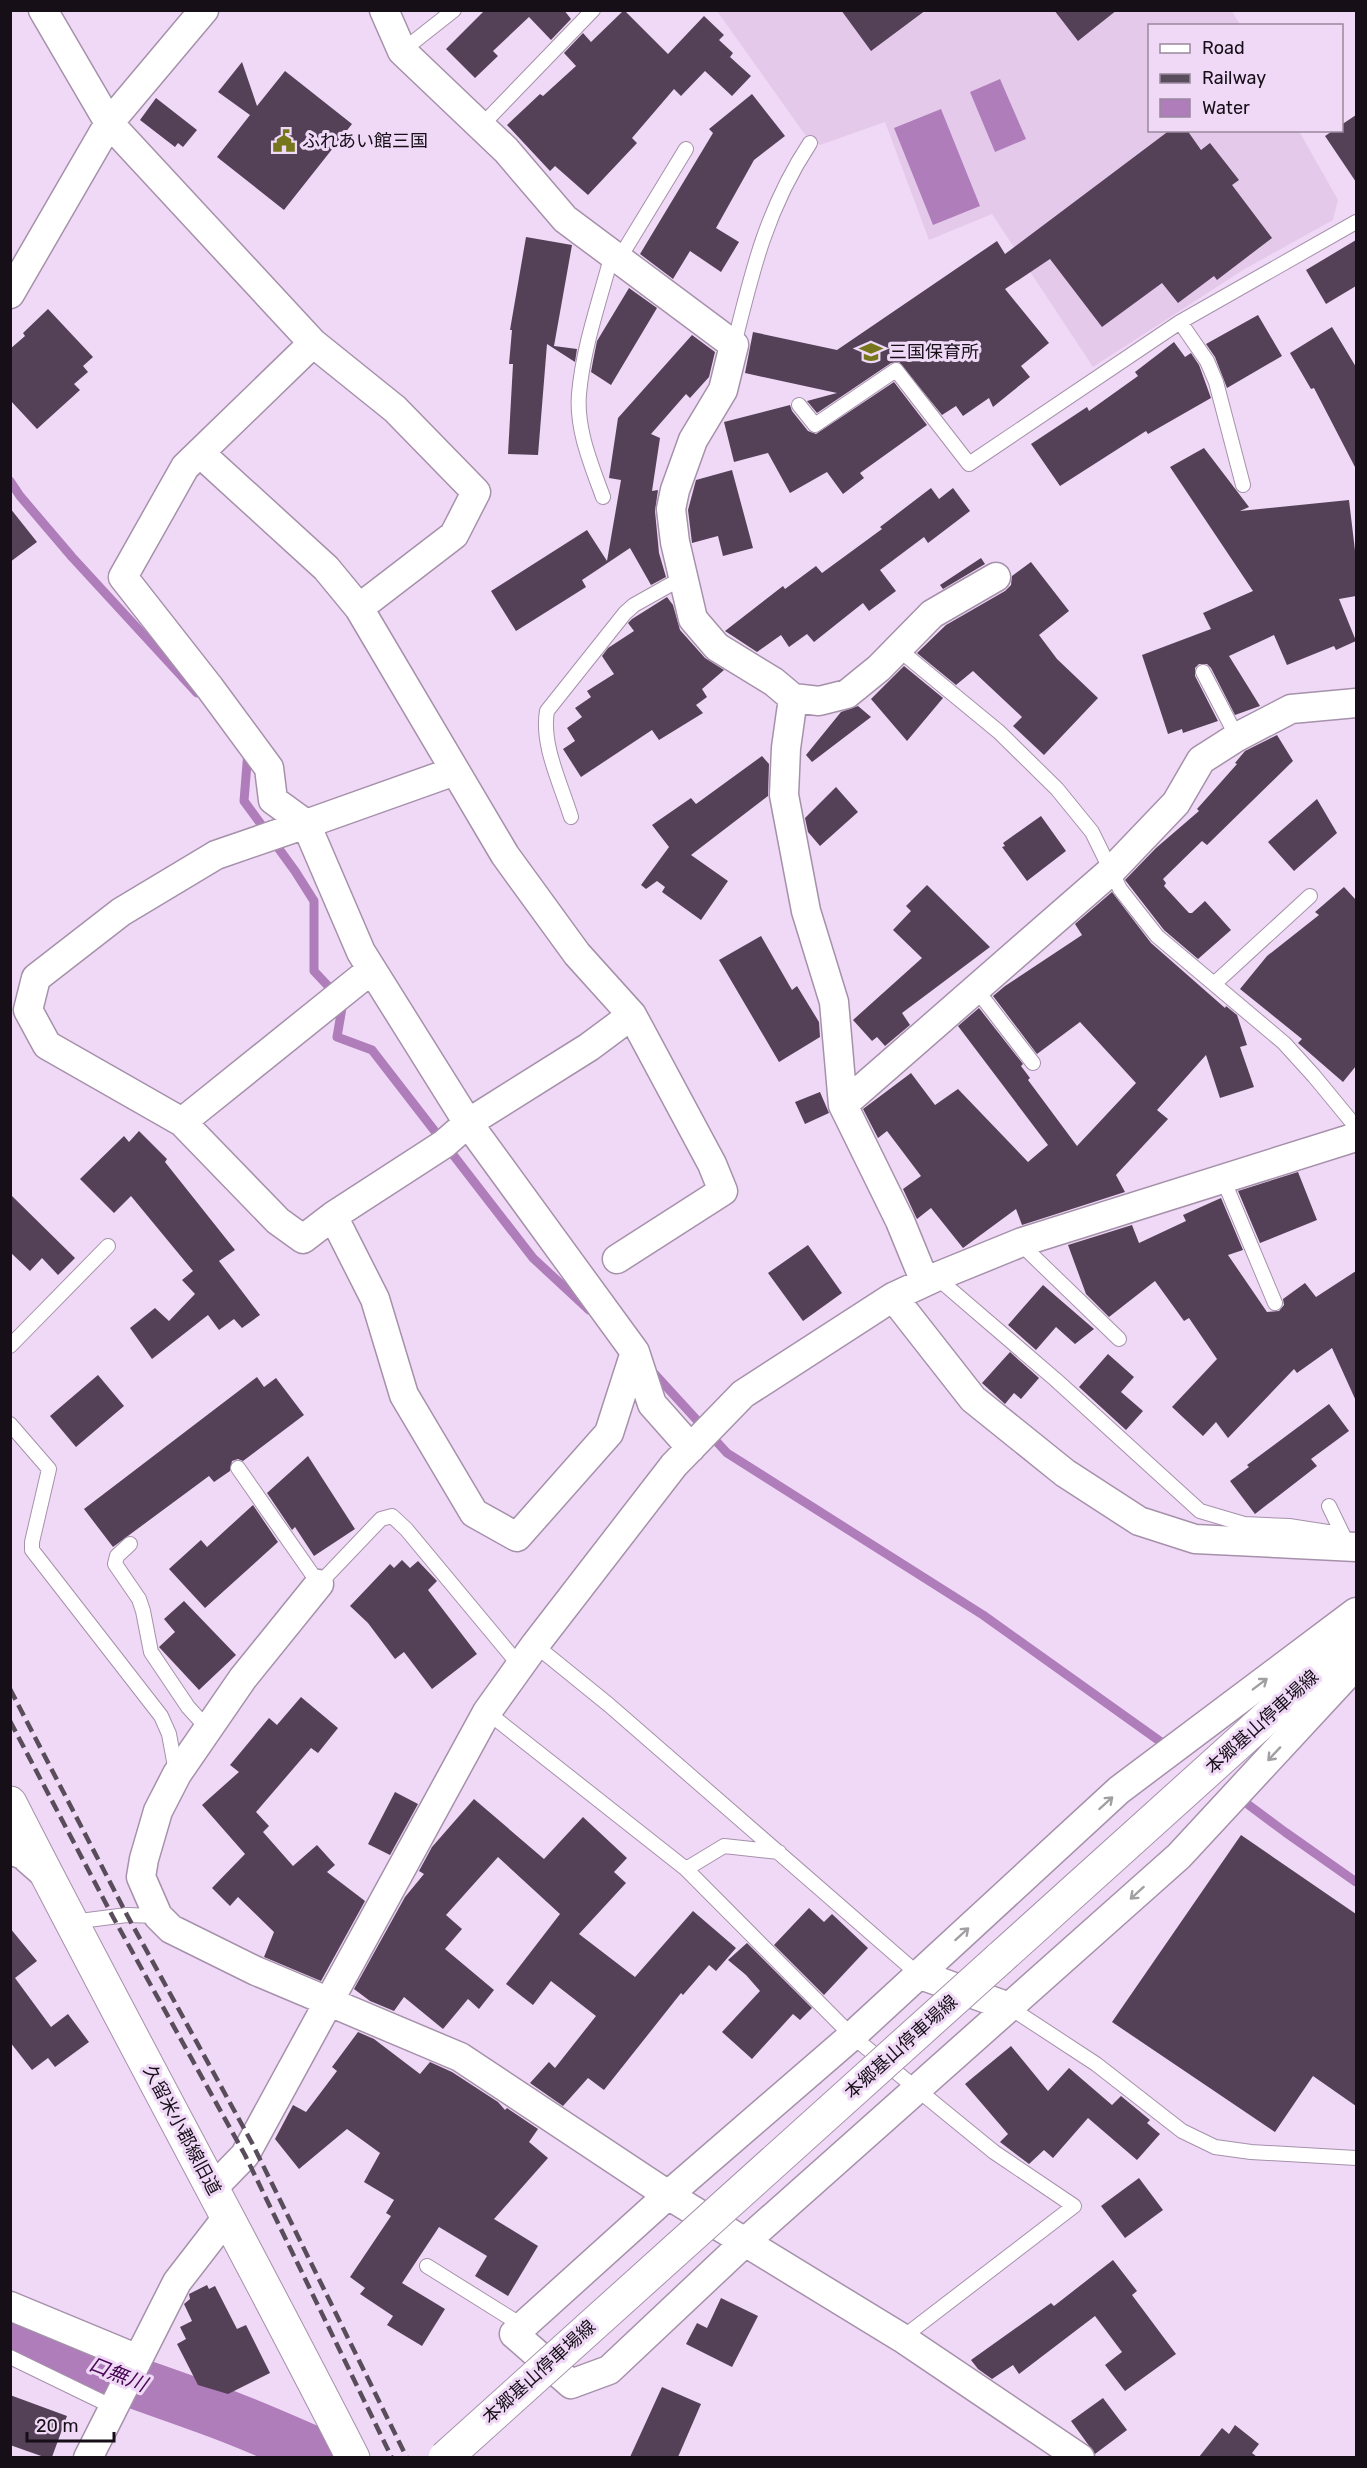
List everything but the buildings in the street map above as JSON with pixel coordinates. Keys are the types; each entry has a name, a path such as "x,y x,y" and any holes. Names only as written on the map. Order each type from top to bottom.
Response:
{"main road":[{"name":"本郷基山停車場線","path":"445,2457 1356,1637"},
{"name":"久留米小郡線旧道","path":"10,1803 70,1922 346,2444"}],"street":[{"path":"43,10 110,123 313,343 395,410 476,492 454,535 359,608"},
{"path":"10,294 110,123 204,10"},
{"path":"384,10 402,51 506,150 565,219 734,345 723,390 693,440 671,509 675,542 693,619 717,647 774,682 793,698 819,701 847,694 879,668 932,614 996,577"},
{"path":"313,343 185,467 123,577 269,768 273,800 306,824 360,952 371,970 468,1123 635,1352 652,1404 690,1448"},
{"path":"200,453 326,568 359,608 504,855 577,954 632,1015 712,1164 723,1191 617,1259"},
{"path":"793,698 786,748 784,795 806,911 834,1002 843,1105 930,1280"},
{"path":"843,1105 1111,871 1176,803 1201,760 1291,709 1356,703"},
{"path":"455,771 216,855 121,912 36,978 28,1010 47,1045 182,1122 278,1221 303,1239 333,1216 444,1144 468,1123 589,1047 632,1015"},
{"path":"182,1122 371,970"},
{"path":"88,2457 245,2155 330,2004 487,1712 527,1655 674,1465 690,1448 743,1394 893,1297 1022,1242 1356,1137"},
{"path":"333,1216 375,1299 404,1395 474,1513 517,1537 609,1433 635,1352"},
{"path":"893,1297 973,1399 1065,1473 1139,1521 1195,1539 1350,1543"},
{"path":"319,1584 243,1678 177,1774 158,1810 141,1877 158,1916 171,1929 256,1971 460,2057 668,2195 902,2338 1080,2457"},
{"path":"1356,1612 1119,1790 852,2036 668,2195 514,2334 571,2384 609,2370 745,2242 1179,1856 1356,1665"},
{"path":"10,1850 23,1855 47,1876"},
{"path":"918,1974 1010,2007"},
{"path":"10,2306 138,2360"}],"lane":[{"path":"402,51 454,10"},
{"path":"481,126 593,10"},
{"path":"734,345 750,278 766,226 790,172 810,143"},
{"path":"603,497 588,455 581,423 579,395 588,345 615,257 686,149"},
{"path":"799,405 815,425 896,370 969,464 1180,322 1356,222"},
{"path":"1180,322 1207,361 1216,382 1243,485"},
{"path":"572,817 546,739 547,711 625,613 634,605 684,577"},
{"path":"897,648 999,732 1057,789 1092,832 1120,889 1157,936 1284,1043 1356,1127"},
{"path":"1203,672 1238,737"},
{"path":"1214,984 1310,896"},
{"path":"976,989 1033,1063"},
{"path":"1223,1179 1275,1303"},
{"path":"1022,1242 1030,1254 1119,1339"},
{"path":"10,1346 108,1246"},
{"path":"930,1280 1056,1380 1200,1511 1244,1524 1289,1526 1350,1543"},
{"path":"10,1424 49,1469 32,1550 161,1716 171,1740 177,1774"},
{"path":"238,1468 319,1584 381,1520 392,1516 527,1655 609,1705 918,1974"},
{"path":"1329,1506 1350,1543"},
{"path":"130,1544 117,1556 115,1564 139,1599 151,1652 188,1707 208,1729"},
{"path":"487,1712 686,1869 852,2036 994,2152 1074,2206 902,2338"},
{"path":"686,1869 724,1846 779,1852"},
{"path":"70,1922 127,1915 158,1916"},
{"path":"1010,2007 1096,2064 1182,2131 1215,2146 1251,2152 1356,2158"},
{"path":"427,2266 523,2326"},
{"path":"10,2356 113,2407"}],"shaded area":[{"path":"717,11 1232,11 1239,24 1148,24 1148,132 1300,132 1338,200 1333,220 1243,270 1093,367 992,214 929,240 885,122 820,145 806,136"}],"water":[{"path":"1000,79 1026,139 995,152 970,92"},
{"path":"941,109 980,206 933,225 894,128"}],"waterway":[{"path":"10,481 72,557 197,693"},
{"path":"248,751 244,801 314,901 314,971 343,1002 337,1037 372,1050 533,1258 589,1310"},
{"path":"651,1370 727,1453 983,1615 1168,1747"},
{"path":"1238,1797 1356,1882"},
{"name":"口無川","path":"10,2331 84,2364 240,2421 326,2458"}],"railway":[{"path":"10,1689 127,1915 252,2143 407,2458"},
{"path":"10,1721 113,1917 245,2155 392,2458"}],"place":[{"name":"ふれあい館三国","path":"284,141"},
{"name":"三国保育所","path":"871,352"}]}
